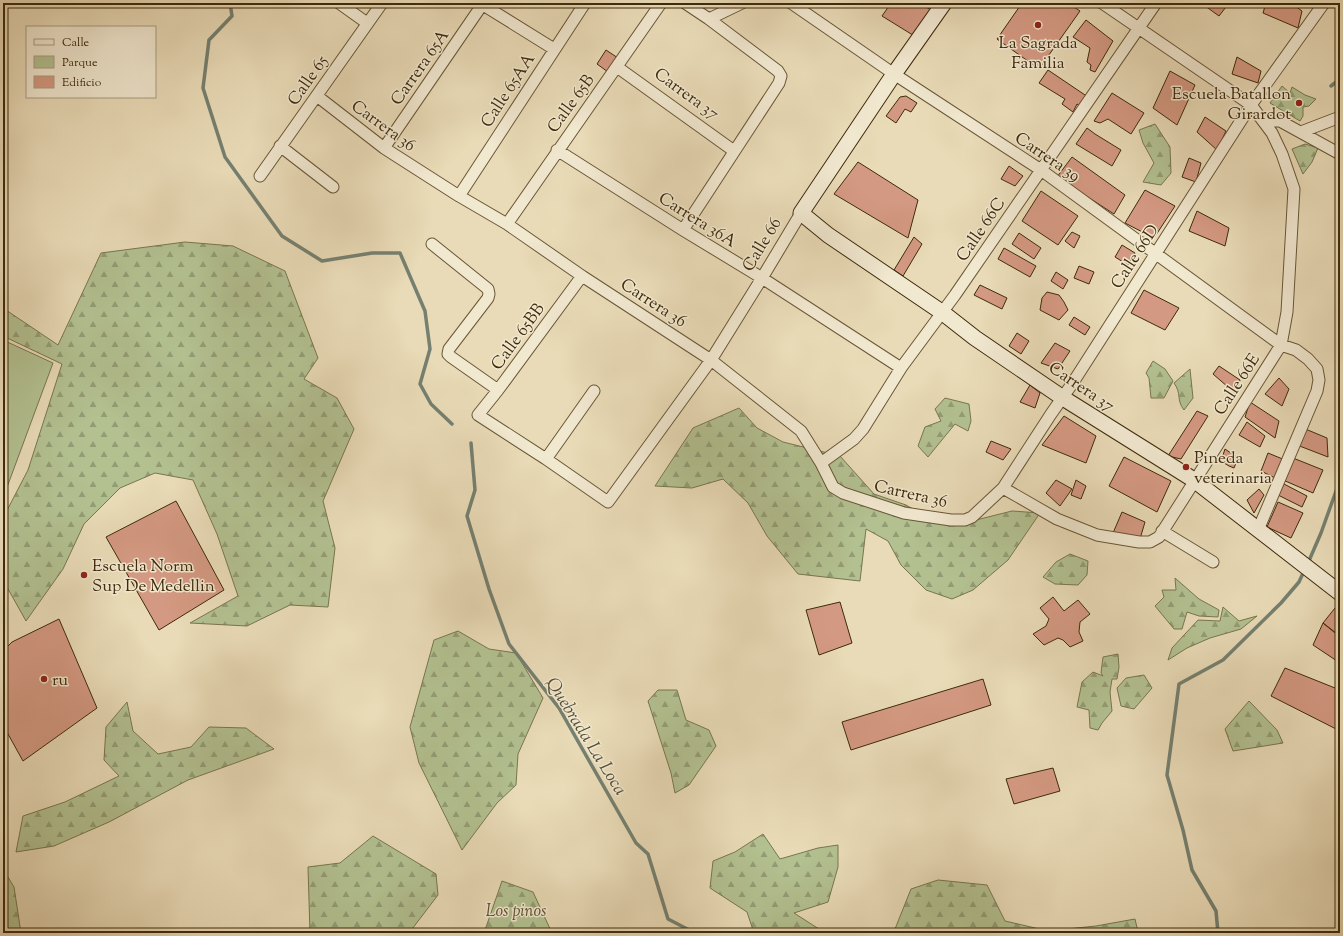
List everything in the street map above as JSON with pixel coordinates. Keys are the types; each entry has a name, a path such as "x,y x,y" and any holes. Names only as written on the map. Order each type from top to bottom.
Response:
{"street":[{"path":"339,3 367,24"},
{"name":"Calle 65","path":"260,176 382,3"},
{"name":"Calle 65AA","path":"459,196 585,3"},
{"name":"Calle 65B","path":"506,224 661,3"},
{"path":"683,230 779,83 781,76 778,71 709,19 685,3"},
{"path":"709,19 742,3"},
{"name":"Carrera 39","path":"791,3 894,74 1041,170 1156,252 1281,345 1296,350 1308,359 1317,369 1319,380 1316,391 1258,530"},
{"name":"Calle 66","path":"546,459 608,502 711,360 801,213 894,74 944,3"},
{"name":"Calle 66E","path":"1004,488 1058,519 1097,535 1139,542 1150,542 1159,537 1281,345 1286,312 1294,189 1282,154 1272,133 1251,105 1102,3"},
{"name":"Calle 66C","path":"821,463 854,439 858,434 901,368 943,312 1156,3"},
{"name":"Calle 66D","path":"965,520 972,517 1004,488 1251,105 1324,3"},
{"path":"481,4 554,49"},
{"name":"Carrera 65A","path":"384,148 481,4"},
{"name":"Carrera 37","path":"617,66 734,151"},
{"name":"Carrera 36","path":"317,96 384,148 506,224 582,276 711,360 801,431 821,463 833,487 844,493 904,513 951,520 965,520"},
{"path":"1301,132 1340,117"},
{"path":"1266,125 1273,121 1280,121 1340,154"},
{"path":"280,146 333,187"},
{"name":"Carrera 36A","path":"557,150 762,278 901,368"},
{"name":"Carrera 37","path":"801,213 828,235 943,312 975,338 1063,398 1194,480 1340,593"},
{"path":"432,244 488,289 488,298 449,349 448,354 498,390"},
{"name":"Calle 65BB","path":"546,459 478,415 582,276"},
{"path":"546,459 594,391"},
{"path":"1162,531 1213,562"}],"green space":[{"path":"1282,86 1290,93 1292,87 1305,95 1316,99 1309,106 1303,107 1303,116 1300,121 1270,103"},
{"path":"1155,124 1170,147 1171,173 1161,185 1143,182 1154,163 1143,143 1139,130"},
{"path":"1305,144 1318,148 1312,162 1303,174 1292,149"},
{"path":"185,242 233,246 285,271 318,358 304,379 337,398 354,429 323,501 335,548 328,607 290,605 247,626 190,623 238,596 217,534 193,480 155,473 120,488 84,524 63,569 26,621 3,580 3,518 28,470 62,364 3,336 3,308 58,345 101,253"},
{"path":"3,340 53,363 3,498"},
{"path":"1153,361 1165,369 1173,381 1164,398 1151,398 1149,378 1146,373"},
{"path":"1190,369 1193,398 1184,410 1180,403 1178,390 1174,383"},
{"path":"945,398 969,404 971,421 968,431 955,424 928,457 918,446 925,427 941,421 935,409"},
{"path":"739,408 757,428 783,442 840,456 874,494 906,505 938,523 976,520 1012,511 1040,513 1008,560 973,590 952,599 926,590 901,565 888,541 866,529 860,581 798,574 767,536 748,503 723,479 692,488 655,486 693,428"},
{"path":"1070,554 1088,561 1087,575 1078,585 1055,584 1043,577 1056,562"},
{"path":"1175,578 1199,599 1219,610 1218,617 1199,616 1187,612 1182,629 1174,629 1155,606 1164,597 1162,590 1176,590"},
{"path":"1223,607 1239,621 1257,616 1241,629 1210,638 1187,648 1168,660 1172,648 1198,620 1220,621"},
{"path":"458,631 489,649 516,653 543,698 518,754 516,785 497,803 462,850 419,763 410,727 434,640"},
{"path":"1118,654 1119,667 1117,679 1112,679 1110,692 1112,711 1098,730 1090,728 1089,710 1077,707 1082,682 1093,672 1103,676 1101,673 1103,657"},
{"path":"1144,675 1152,688 1134,709 1121,706 1117,688 1126,678"},
{"path":"658,690 677,690 686,720 709,730 716,746 689,785 675,793 671,773 648,701"},
{"path":"1249,701 1277,730 1283,743 1233,751 1225,729"},
{"path":"127,702 133,731 158,754 191,747 209,727 246,728 274,749 188,780 109,822 54,846 16,852 23,816 65,802 119,776 104,760 106,727"},
{"path":"763,834 780,859 818,848 838,845 838,867 828,902 794,913 819,929 844,933 754,933 747,912 710,888 713,861 735,852"},
{"path":"373,836 436,874 438,895 409,933 310,933 308,867 340,863"},
{"path":"3,869 14,887 21,933 3,933"},
{"path":"938,880 987,885 1005,921 1048,931 1096,926 1135,919 1138,932 898,933 895,929 911,889"},
{"name":"Los pinos","path":"502,881 533,892 552,933 484,933"}],"building":[{"path":"891,3 920,3 934,12 916,37 882,16"},
{"name":"La Sagrada Familia","path":"1022,3 1068,3 1080,11 1039,69 997,39"},
{"path":"1201,3 1229,3 1219,16"},
{"path":"1266,3 1291,3 1302,11 1298,28 1263,13"},
{"path":"1086,20 1113,41 1095,72 1090,70 1091,65 1087,62 1090,48 1073,37"},
{"path":"606,50 618,58 608,72 597,64"},
{"path":"1237,57 1261,71 1258,83 1232,74"},
{"path":"1048,70 1088,97 1082,107 1077,104 1073,112 1062,104 1065,99 1039,83"},
{"path":"1170,71 1195,85 1177,125 1153,108"},
{"path":"1112,93 1144,113 1131,134 1108,119 1100,123 1094,121"},
{"path":"906,96 917,103 911,112 905,109 896,123 886,116 900,97"},
{"path":"1205,117 1226,131 1217,150 1197,132"},
{"path":"1087,128 1121,150 1112,166 1076,144"},
{"path":"1072,157 1125,195 1114,214 1057,177"},
{"path":"1189,158 1201,163 1196,182 1182,177"},
{"path":"858,162 918,200 908,238 834,194"},
{"path":"1009,166 1023,176 1015,186 1001,179"},
{"path":"1145,190 1175,206 1154,238 1125,223"},
{"path":"1041,191 1078,216 1058,245 1022,221"},
{"path":"1197,211 1229,228 1225,246 1189,231"},
{"path":"1072,232 1080,236 1074,248 1065,241"},
{"path":"1019,233 1041,248 1034,259 1012,244"},
{"path":"914,237 922,244 903,276 894,270"},
{"path":"1122,245 1135,253 1128,265 1115,257"},
{"path":"1004,248 1036,266 1030,277 998,259"},
{"path":"1079,266 1094,272 1089,284 1074,278"},
{"path":"1056,272 1068,280 1063,289 1051,281"},
{"path":"980,285 1007,298 1002,309 974,295"},
{"path":"1144,290 1179,308 1165,330 1131,313"},
{"path":"1047,292 1059,295 1068,310 1059,320 1040,310 1042,298"},
{"path":"1074,317 1090,327 1085,335 1069,325"},
{"path":"1017,333 1029,341 1021,354 1009,346"},
{"path":"1055,343 1070,351 1058,369 1041,363"},
{"path":"1219,366 1240,380 1236,394 1213,374"},
{"path":"1279,378 1289,389 1282,406 1265,394"},
{"path":"1030,385 1040,393 1035,408 1020,402"},
{"path":"1250,402 1279,421 1275,438 1245,417"},
{"path":"1197,411 1208,416 1181,459 1168,456"},
{"path":"1064,416 1096,436 1086,463 1042,445"},
{"path":"1247,422 1265,436 1260,447 1239,435"},
{"path":"1303,428 1327,438 1328,457 1297,445"},
{"path":"991,441 1011,449 1003,460 986,452"},
{"path":"1225,449 1238,458 1234,468 1221,461"},
{"path":"1268,453 1285,460 1277,479 1261,471"},
{"path":"1124,457 1171,481 1157,512 1109,486"},
{"path":"1293,458 1323,470 1313,493 1283,480"},
{"path":"1056,480 1072,489 1060,506 1046,493"},
{"path":"1076,480 1086,486 1081,499 1071,495"},
{"path":"1284,484 1307,496 1302,507 1278,495"},
{"path":"1259,489 1264,495 1254,513 1247,500"},
{"path":"176,501 224,590 159,630 106,537"},
{"path":"1278,502 1303,513 1291,538 1267,527"},
{"path":"1122,512 1145,522 1140,539 1113,533"},
{"path":"1053,597 1064,611 1078,600 1090,614 1080,622 1079,632 1083,641 1070,647 1063,640 1058,638 1044,645 1033,634 1046,626 1049,619 1040,608"},
{"path":"840,602 852,643 819,655 806,610"},
{"path":"1335,608 1340,611 1340,636 1323,623"},
{"name":"ru","path":"59,619 97,708 23,761 3,725 3,651 12,642"},
{"path":"1323,623 1340,637 1340,663 1313,645"},
{"path":"1285,668 1340,690 1340,731 1271,696"},
{"path":"983,679 991,705 851,750 842,722"},
{"path":"1053,768 1060,791 1014,804 1006,779"}],"waterway":[{"name":"Quebrada La Loca","path":"230,3 232,16 209,40 203,88 225,157 282,236 322,261 372,253 400,253 425,311 430,349 420,384 431,404 452,424"},
{"path":"1331,86 1340,79"},
{"name":"Quebrada La Loca","path":"471,443 475,490 467,516 489,589 509,644 559,708 636,843 648,854 668,919 695,933"},
{"path":"1308,563 1321,533 1340,480"},
{"path":"1218,933 1216,911 1192,870 1183,830 1167,775 1179,684 1223,660 1281,603 1299,582 1304,571"}],"place":[{"name":"La Sagrada Familia","path":"1038,25"},
{"name":"Escuela Batallon Girardot","path":"1299,103"},
{"name":"Pineda veterinaria","path":"1186,467"},
{"name":"Escuela Norm Sup De Medellin","path":"84,575"},
{"name":"ru","path":"44,679"}]}
